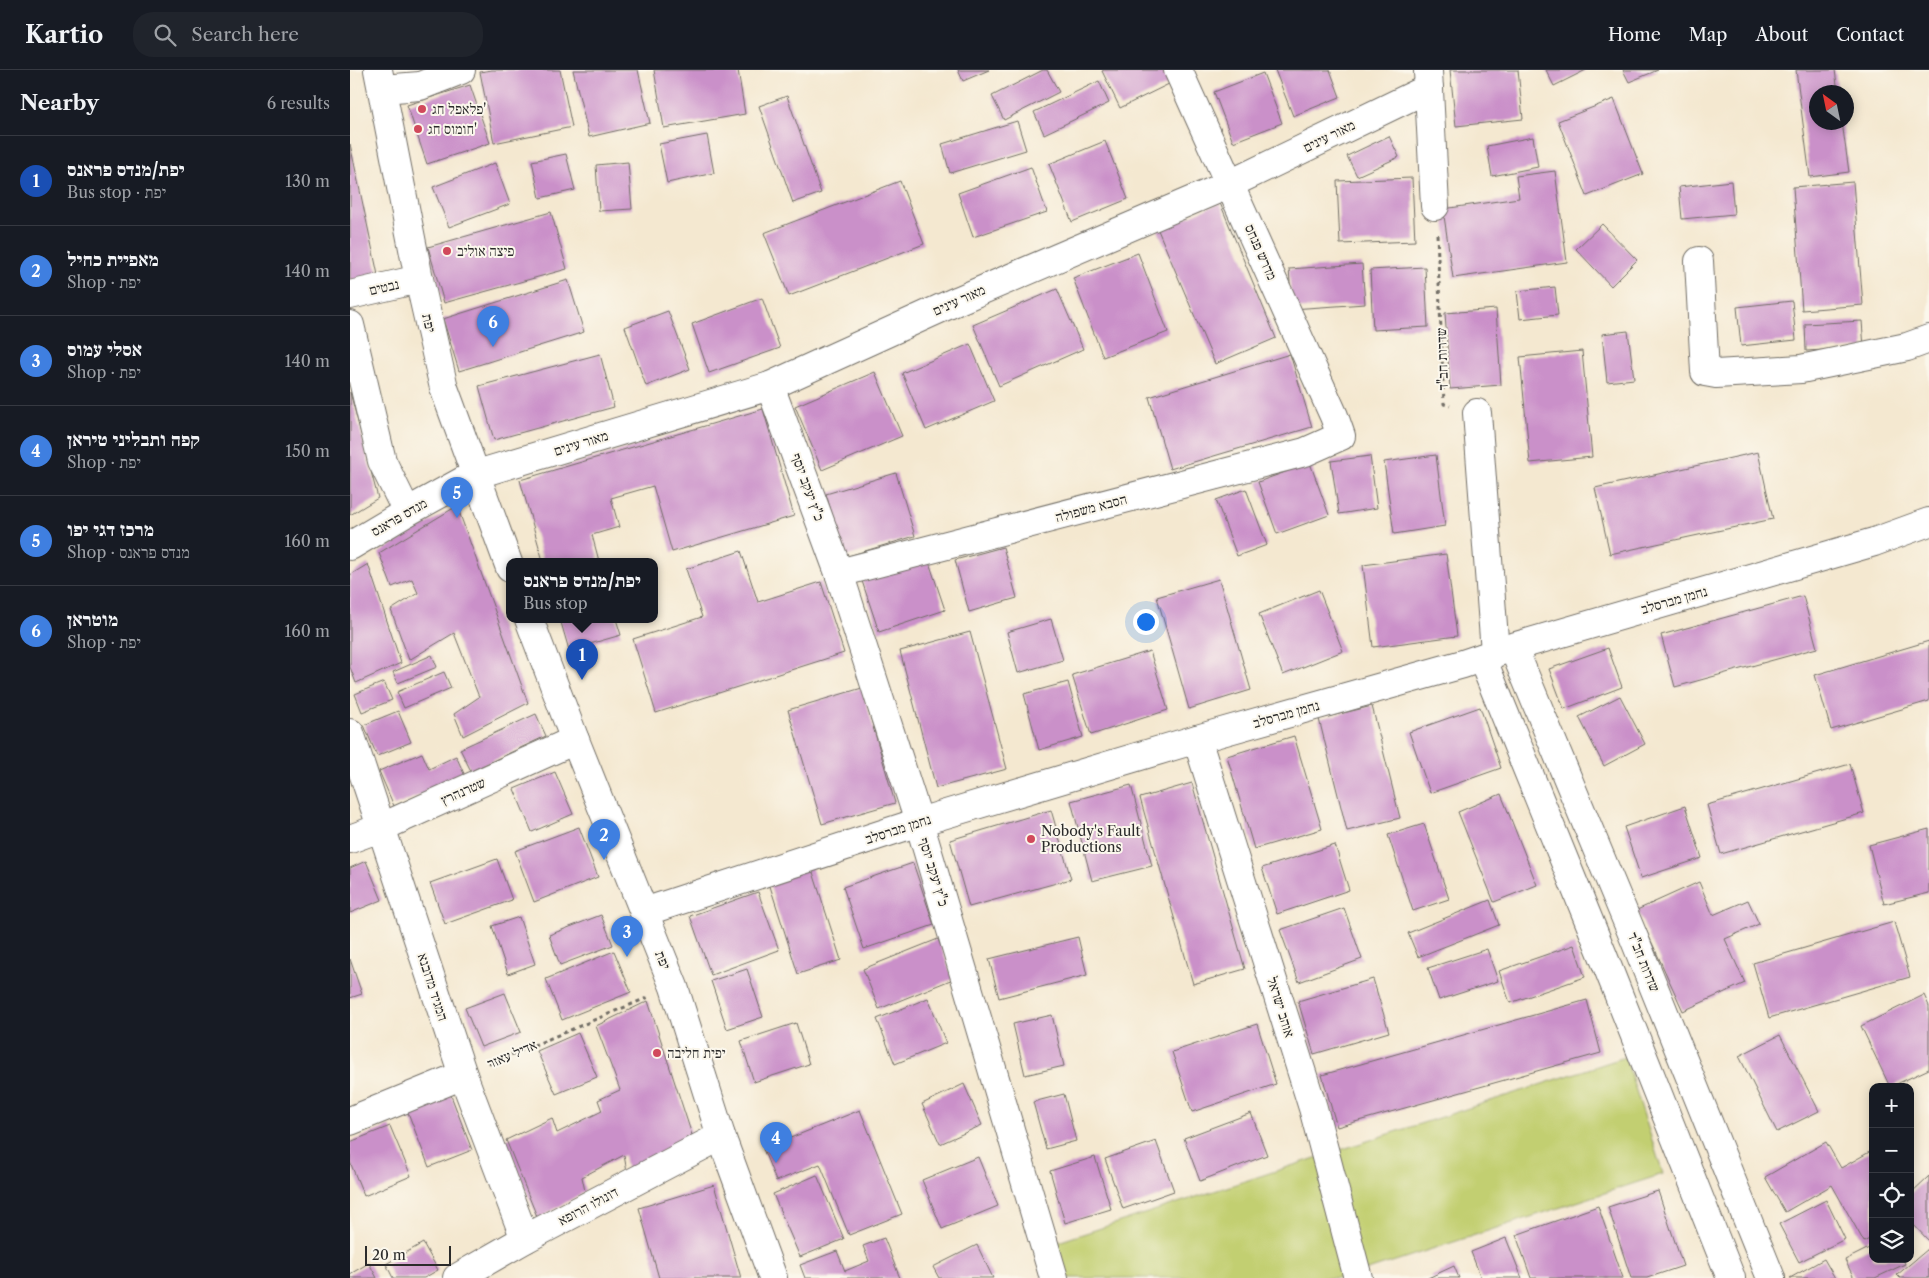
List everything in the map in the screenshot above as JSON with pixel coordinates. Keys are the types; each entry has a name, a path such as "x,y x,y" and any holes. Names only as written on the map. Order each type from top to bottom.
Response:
{"street":[{"path":"380,79 420,86 460,70"},
{"name":"מדרש פנחס","path":"1178,70 1334,416 1341,436"},
{"name":"יפת","path":"380,79 419,279 444,388 474,475 506,558"},
{"path":"1428,79 1435,206"},
{"name":"מאור עינים","path":"474,475 770,386 959,300 1230,184 1428,79"},
{"path":"1699,261 1705,372 1716,374 1802,369 1907,346 1929,339"},
{"name":"נבטים","path":"350,295 419,279"},
{"path":"350,325 382,461 407,512"},
{"name":"כ\"ץ יעקב יוסף","path":"770,386 839,573 919,822 1054,1278"},
{"name":"שדרות חב\"ד","path":"1478,413 1497,652 1602,953 1731,1278"},
{"name":"הסבא משפולה","path":"839,573 1305,452 1341,436"},
{"name":"מנדס פראנס","path":"350,546 474,475"},
{"name":"נחמן מברסלב","path":"644,912 919,822 1874,542 1929,522"},
{"name":"יפת","path":"531,623 575,740 674,986 722,1136 774,1278"},
{"name":"שדרות חב\"ד","path":"1497,652 1630,929 1771,1278"},
{"name":"המגיד מדובנא","path":"350,733 463,1074 525,1239"},
{"name":"אוהב ישראל","path":"1197,739 1313,1108 1358,1278"},
{"name":"שטרנהרץ","path":"350,840 575,740"},
{"path":"350,1121 463,1074"},
{"name":"דונולו הרופא","path":"457,1278 525,1239 722,1136"}],"path":[{"name":"שדרות חב\"ד","path":"1435,206 1444,404 1478,413"},
{"name":"אדיל עאזר","path":"463,1074 674,986"}],"green space":[{"path":"1625,1057 1663,1174 1343,1278 1063,1278 1052,1244"}],"building":[{"path":"492,70 560,70 572,127 494,143 480,72"},
{"path":"573,70 638,70 650,123 589,137"},
{"path":"654,70 738,70 745,114 664,128"},
{"path":"958,70 989,70 963,81"},
{"path":"1043,70 1047,70 1059,92 1004,120 992,96"},
{"path":"1170,70 1175,81 1120,108 1102,71"},
{"path":"1275,70 1330,70 1340,97 1293,116"},
{"path":"1450,70 1518,70 1523,119 1456,126"},
{"path":"1546,70 1586,70 1554,86"},
{"path":"1623,70 1658,70 1629,82"},
{"path":"1796,70 1835,70 1837,85 1809,85 1809,130 1843,130 1849,172 1810,177"},
{"path":"1263,73 1282,123 1233,142 1214,92"},
{"path":"1099,81 1109,103 1044,134 1034,112"},
{"path":"470,85 490,143 427,164 407,105"},
{"path":"787,96 821,193 793,203 759,106"},
{"path":"1614,99 1643,174 1587,196 1558,121"},
{"path":"1017,121 1026,150 950,173 942,144"},
{"path":"707,135 714,173 667,183 659,144"},
{"path":"1389,136 1399,157 1357,176 1347,156"},
{"path":"1533,137 1538,167 1492,176 1487,146"},
{"path":"1105,141 1128,199 1072,222 1049,164"},
{"path":"350,144 378,275 350,281"},
{"path":"566,154 575,190 540,198 532,161"},
{"path":"628,162 632,209 599,211 596,165"},
{"path":"495,163 510,204 449,227 433,187"},
{"path":"1031,167 1047,212 973,237 958,193"},
{"path":"1555,171 1567,262 1453,278 1443,209 1519,198 1516,176"},
{"path":"1412,178 1415,241 1340,244 1337,181"},
{"path":"900,181 924,244 789,296 764,233"},
{"path":"1731,181 1734,214 1682,219 1679,187"},
{"path":"1853,182 1863,305 1802,310 1793,187"},
{"path":"1220,203 1276,338 1215,364 1158,230"},
{"path":"551,212 567,269 444,303 428,247"},
{"path":"1602,224 1637,260 1611,286 1576,249"},
{"path":"1138,253 1168,332 1103,357 1073,278"},
{"path":"1362,264 1365,304 1292,309 1289,269"},
{"path":"1425,267 1428,327 1373,330 1370,270"},
{"path":"568,280 584,332 459,371 443,319"},
{"path":"1555,287 1558,315 1520,319 1517,291"},
{"path":"1057,289 1083,349 999,386 973,325"},
{"path":"762,298 780,348 709,373 692,324"},
{"path":"1792,301 1796,340 1741,346 1737,307"},
{"path":"1496,309 1501,385 1450,389 1445,313"},
{"path":"668,311 690,369 646,386 625,327"},
{"path":"1862,321 1864,348 1806,351 1805,324"},
{"path":"1628,331 1634,379 1607,382 1602,334"},
{"path":"970,344 994,401 926,430 902,373"},
{"path":"1582,351 1592,457 1530,463 1520,357"},
{"path":"600,354 614,407 494,440 479,386"},
{"path":"1290,354 1312,427 1170,469 1149,397"},
{"path":"875,372 902,436 822,470 795,406"},
{"path":"350,392 378,498 350,515"},
{"path":"763,409 794,516 672,552 653,486 611,498 619,527 592,535 598,558 542,558 520,480"},
{"path":"1758,452 1773,519 1610,554 1595,488"},
{"path":"1436,455 1445,526 1394,534 1384,462"},
{"path":"1370,456 1377,508 1339,514 1331,461"},
{"path":"1310,463 1329,515 1277,534 1258,482"},
{"path":"896,473 915,536 845,557 826,494"},
{"path":"1246,489 1267,545 1237,556 1216,500"},
{"path":"457,506 528,703 463,736 454,714 479,697 454,633 409,660 391,610 418,593 412,579 392,587 379,553"},
{"path":"1003,547 1017,598 969,612 955,560"},
{"path":"741,551 758,602 821,582 844,653 656,713 633,639 702,617 686,569"},
{"path":"1446,554 1457,636 1373,647 1363,565"},
{"path":"928,559 945,610 879,632 862,581"},
{"path":"368,564 401,663 356,683 350,667 350,575"},
{"path":"1219,579 1251,690 1189,709 1157,597"},
{"path":"1319,590 1343,651 1283,675 1259,614"},
{"path":"1803,596 1817,648 1675,687 1661,635"},
{"path":"1051,619 1063,660 1018,673 1007,632"},
{"path":"561,623 617,623 621,635 569,650"},
{"path":"970,632 1007,769 936,788 900,651"},
{"path":"1929,641 1929,701 1831,730 1815,675"},
{"path":"1608,648 1622,687 1564,709 1549,669"},
{"path":"1150,651 1168,710 1091,735 1072,675"},
{"path":"432,655 437,667 398,683 393,672"},
{"path":"444,672 451,688 404,708 397,692"},
{"path":"384,682 392,700 362,712 355,694"},
{"path":"1068,682 1083,737 1039,750 1024,694"},
{"path":"862,688 895,803 822,824 788,710"},
{"path":"1620,696 1645,744 1604,766 1579,717"},
{"path":"1372,706 1400,818 1347,831 1319,719"},
{"path":"1480,707 1501,768 1430,793 1409,732"},
{"path":"398,711 411,742 377,756 364,725"},
{"path":"536,714 546,736 471,771 460,749"},
{"path":"1294,736 1322,829 1254,849 1227,756"},
{"path":"422,753 429,769 456,756 465,776 394,806 379,771"},
{"path":"1850,764 1864,813 1721,854 1707,805"},
{"path":"555,772 573,814 532,832 514,789"},
{"path":"1192,783 1245,969 1193,984 1140,798"},
{"path":"1131,785 1152,866 1092,881 1071,801"},
{"path":"1501,794 1537,885 1494,902 1458,812"},
{"path":"1685,806 1702,858 1641,878 1624,827"},
{"path":"1051,810 1071,879 969,907 950,840"},
{"path":"1424,824 1449,899 1413,911 1388,835"},
{"path":"579,827 598,877 534,902 515,851"},
{"path":"1929,829 1929,893 1884,904 1869,845"},
{"path":"1335,845 1349,890 1277,914 1262,868"},
{"path":"497,859 512,900 445,924 430,883"},
{"path":"366,861 382,900 350,913 350,868"},
{"path":"913,863 934,925 864,949 843,887"},
{"path":"811,866 841,960 798,974 768,880"},
{"path":"1699,882 1713,915 1748,900 1759,924 1725,939 1745,983 1683,1011 1637,910"},
{"path":"758,892 779,950 711,975 690,916"},
{"path":"1490,900 1499,925 1418,957 1408,933"},
{"path":"1344,908 1362,959 1299,982 1280,930"},
{"path":"601,915 613,945 560,965 549,935"},
{"path":"519,917 535,964 508,974 492,926"},
{"path":"1894,922 1910,977 1769,1018 1753,963"},
{"path":"1078,937 1087,975 999,998 989,959"},
{"path":"938,939 953,979 879,1009 863,969"},
{"path":"1574,945 1585,977 1510,1003 1499,971"},
{"path":"1487,949 1498,981 1439,1000 1428,968"},
{"path":"614,951 631,992 562,1020 546,979"},
{"path":"350,959 362,994 350,998"},
{"path":"747,969 763,1017 727,1029 711,981"},
{"path":"1373,979 1389,1032 1314,1054 1298,1001"},
{"path":"505,993 521,1032 481,1047 465,1008"},
{"path":"1924,995 1929,1006 1929,1069 1899,1083 1888,1083 1861,1026"},
{"path":"928,998 946,1043 895,1064 877,1019"},
{"path":"1587,1000 1601,1053 1337,1127 1322,1075"},
{"path":"648,1001 692,1135 627,1172 624,1155 582,1177 585,1191 538,1219 506,1140 552,1118 557,1133 602,1111 598,1100 620,1090 596,1026"},
{"path":"1052,1015 1064,1066 1025,1075 1013,1024"},
{"path":"796,1023 809,1064 754,1082 741,1041"},
{"path":"1257,1024 1276,1084 1192,1112 1172,1052"},
{"path":"578,1033 597,1077 556,1094 537,1051"},
{"path":"1780,1035 1819,1111 1777,1132 1739,1056"},
{"path":"964,1084 982,1125 940,1144 922,1104"},
{"path":"450,1093 472,1150 429,1167 407,1110"},
{"path":"1064,1094 1076,1141 1046,1149 1033,1102"},
{"path":"860,1110 902,1214 849,1235 820,1164 776,1181 763,1149"},
{"path":"1251,1113 1267,1155 1200,1181 1184,1138"},
{"path":"390,1126 411,1176 364,1196 350,1162 350,1142"},
{"path":"1156,1141 1174,1191 1123,1209 1105,1159"},
{"path":"1826,1142 1841,1168 1869,1152 1869,1239 1864,1242 1832,1185 1785,1212 1765,1177"},
{"path":"978,1157 998,1206 942,1229 922,1180"},
{"path":"1095,1157 1111,1209 1065,1223 1050,1171"},
{"path":"817,1175 844,1239 800,1257 773,1194"},
{"path":"1929,1176 1929,1241 1914,1225 1914,1190"},
{"path":"714,1185 741,1278 659,1278 639,1208"},
{"path":"1658,1191 1683,1266 1647,1278 1631,1278 1608,1207"},
{"path":"1826,1200 1845,1239 1799,1262 1779,1224"},
{"path":"1598,1206 1623,1278 1531,1278 1516,1235"},
{"path":"884,1238 900,1278 805,1278 800,1265 837,1251 845,1271 869,1261 863,1246"},
{"path":"1506,1238 1522,1278 1481,1278 1471,1252"},
{"path":"423,1243 438,1270 424,1278 393,1278 386,1264"},
{"path":"977,1245 993,1278 939,1278 933,1267"},
{"path":"1869,1248 1869,1263 1905,1264 1875,1278 1854,1278 1845,1260"},
{"path":"1928,1249 1929,1278 1900,1278 1897,1275 1911,1263 1914,1263 1914,1261"},
{"path":"1824,1259 1835,1278 1790,1278"},
{"path":"369,1263 377,1278 350,1278 350,1274"},
{"path":"1454,1266 1459,1278 1428,1278"}],"place":[{"name":"פלאפל חג'","path":"422,109"},
{"name":"חומוס חג'","path":"418,129"},
{"name":"פיצה אוליב","path":"447,251"},
{"name":"מוטראן","path":"493,347"},
{"name":"מרכז דגי יפו","path":"457,518"},
{"name":"יפת/מנדס פראנס","path":"582,680"},
{"name":"Nobody's Fault Productions","path":"1031,839"},
{"name":"מאפיית כחיל","path":"604,860"},
{"name":"אסלי עמוס","path":"627,957"},
{"name":"יפית חליבה","path":"657,1053"},
{"name":"קפה ותבליני טיראן","path":"776,1163"}]}
